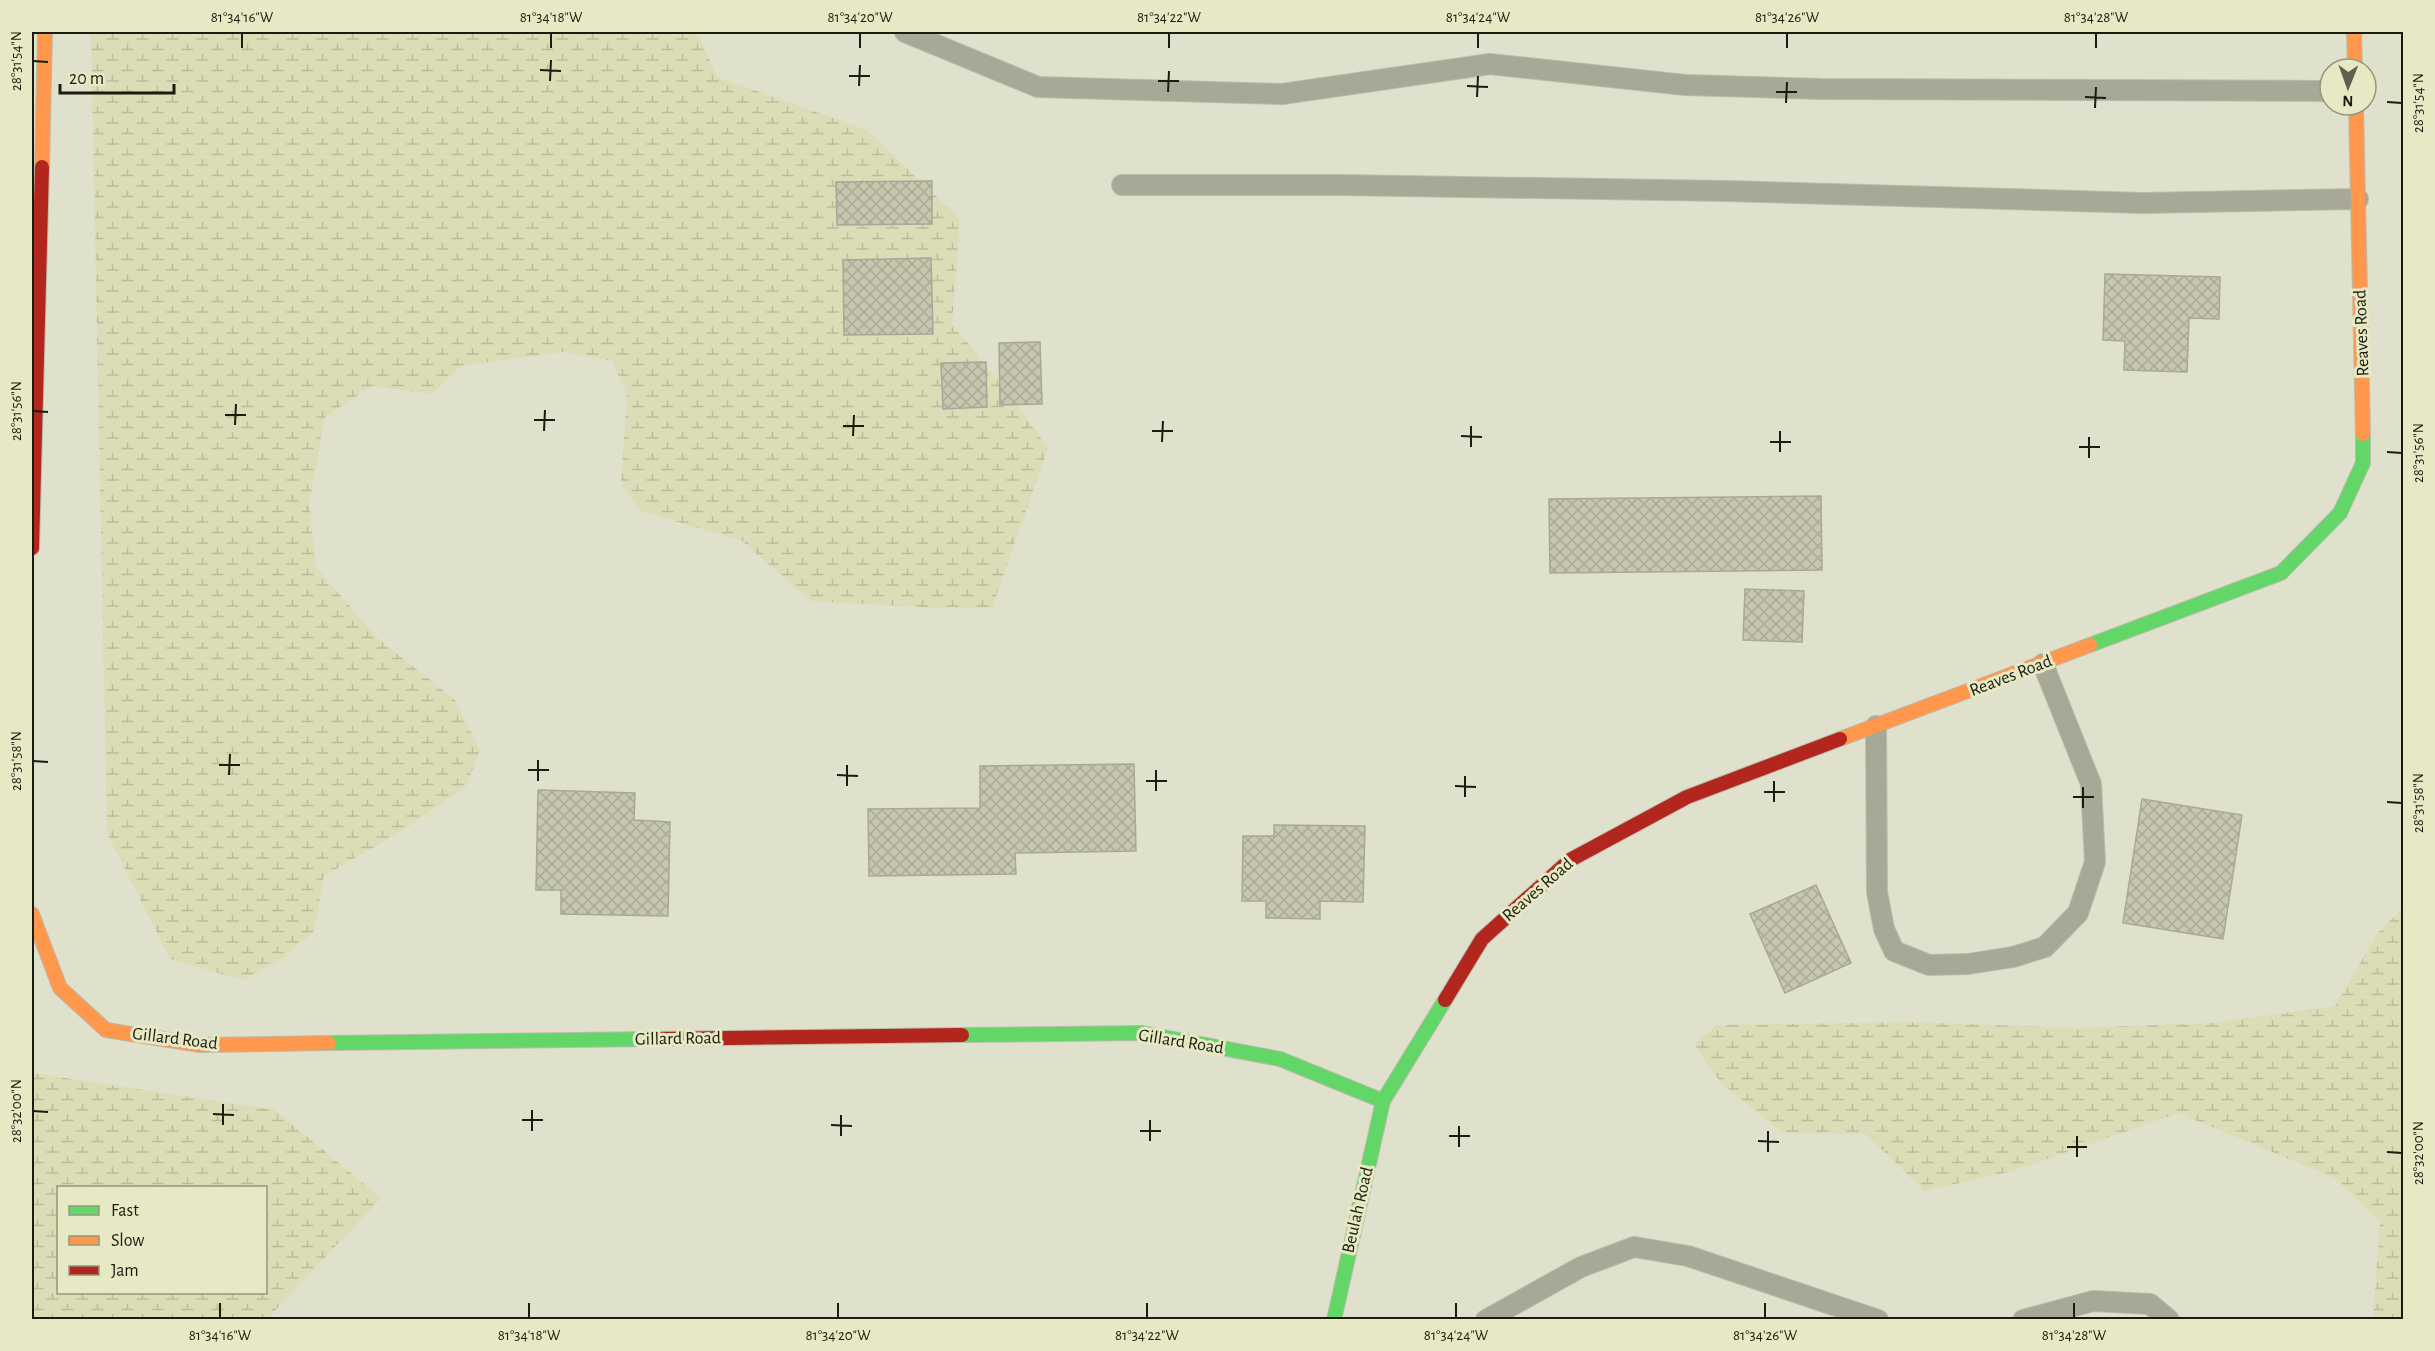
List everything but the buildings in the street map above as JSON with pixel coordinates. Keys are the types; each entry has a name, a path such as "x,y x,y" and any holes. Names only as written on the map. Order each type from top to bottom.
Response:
{"street":[{"path":"32,548 33,409 45,32"},
{"path":"2354,32 2355,57"},
{"name":"Reaves Road","path":"1383,1101 1482,939 1570,860 1687,797 2282,573 2340,513 2363,463 2364,403 2356,117"},
{"name":"Gillard Road","path":"32,914 60,988 106,1030 200,1045 1142,1034 1280,1059 1383,1101"},
{"name":"Beulah Road","path":"1335,1319 1383,1101"}],"lane":[{"path":"905,32 1038,87 1282,94 1490,64 1685,85 1821,89 2318,91"},
{"path":"1122,185 1433,186 2143,203 2358,199"},
{"path":"1876,726 1877,892 1884,929 1894,951 1929,965 1968,964 2013,957 2045,946 2078,913 2095,862 2091,784 2043,664"},
{"path":"1487,1319 1581,1267 1634,1247 1688,1256 1878,1320"},
{"path":"2024,1320 2093,1301 2150,1304 2169,1320"}],"green space":[{"path":"91,32 697,32 717,77 867,130 960,219 952,323 1048,448 992,608 942,608 811,601 742,541 641,511 621,484 627,396 612,361 563,352 461,366 432,394 372,386 325,417 309,503 316,567 376,637 455,700 480,750 466,786 405,829 324,876 314,931 279,961 243,980 170,959 107,833"},
{"path":"2403,908 2403,1319 2373,1319 2380,1222 2335,1178 2178,1113 2013,1171 1924,1191 1866,1134 1783,1133 1721,1083 1694,1044 1717,1025 1916,1022 2074,1028 2212,1023 2335,1006 2377,934"},
{"path":"32,1073 275,1110 381,1198 267,1319 32,1319"}],"traffic: fast":[{"path":"2090,645 2281,573 2340,513 2363,463 2363,434"},
{"path":"1334,1320 1383,1101 1445,1000"},
{"path":"962,1035 1142,1033 1280,1059 1383,1101"},
{"path":"329,1043 656,1039"}],"traffic: slow":[{"path":"42,167 45,32"},
{"path":"2354,32 2355,57"},
{"path":"2356,117 2363,434"},
{"path":"1840,739 2090,645"},
{"path":"32,914 60,988 106,1030 200,1045 329,1043"}],"traffic: jam":[{"path":"32,548 42,167"},
{"path":"1445,1000 1482,939 1570,860 1687,797 1840,739"},
{"path":"656,1039 962,1035"}]}
